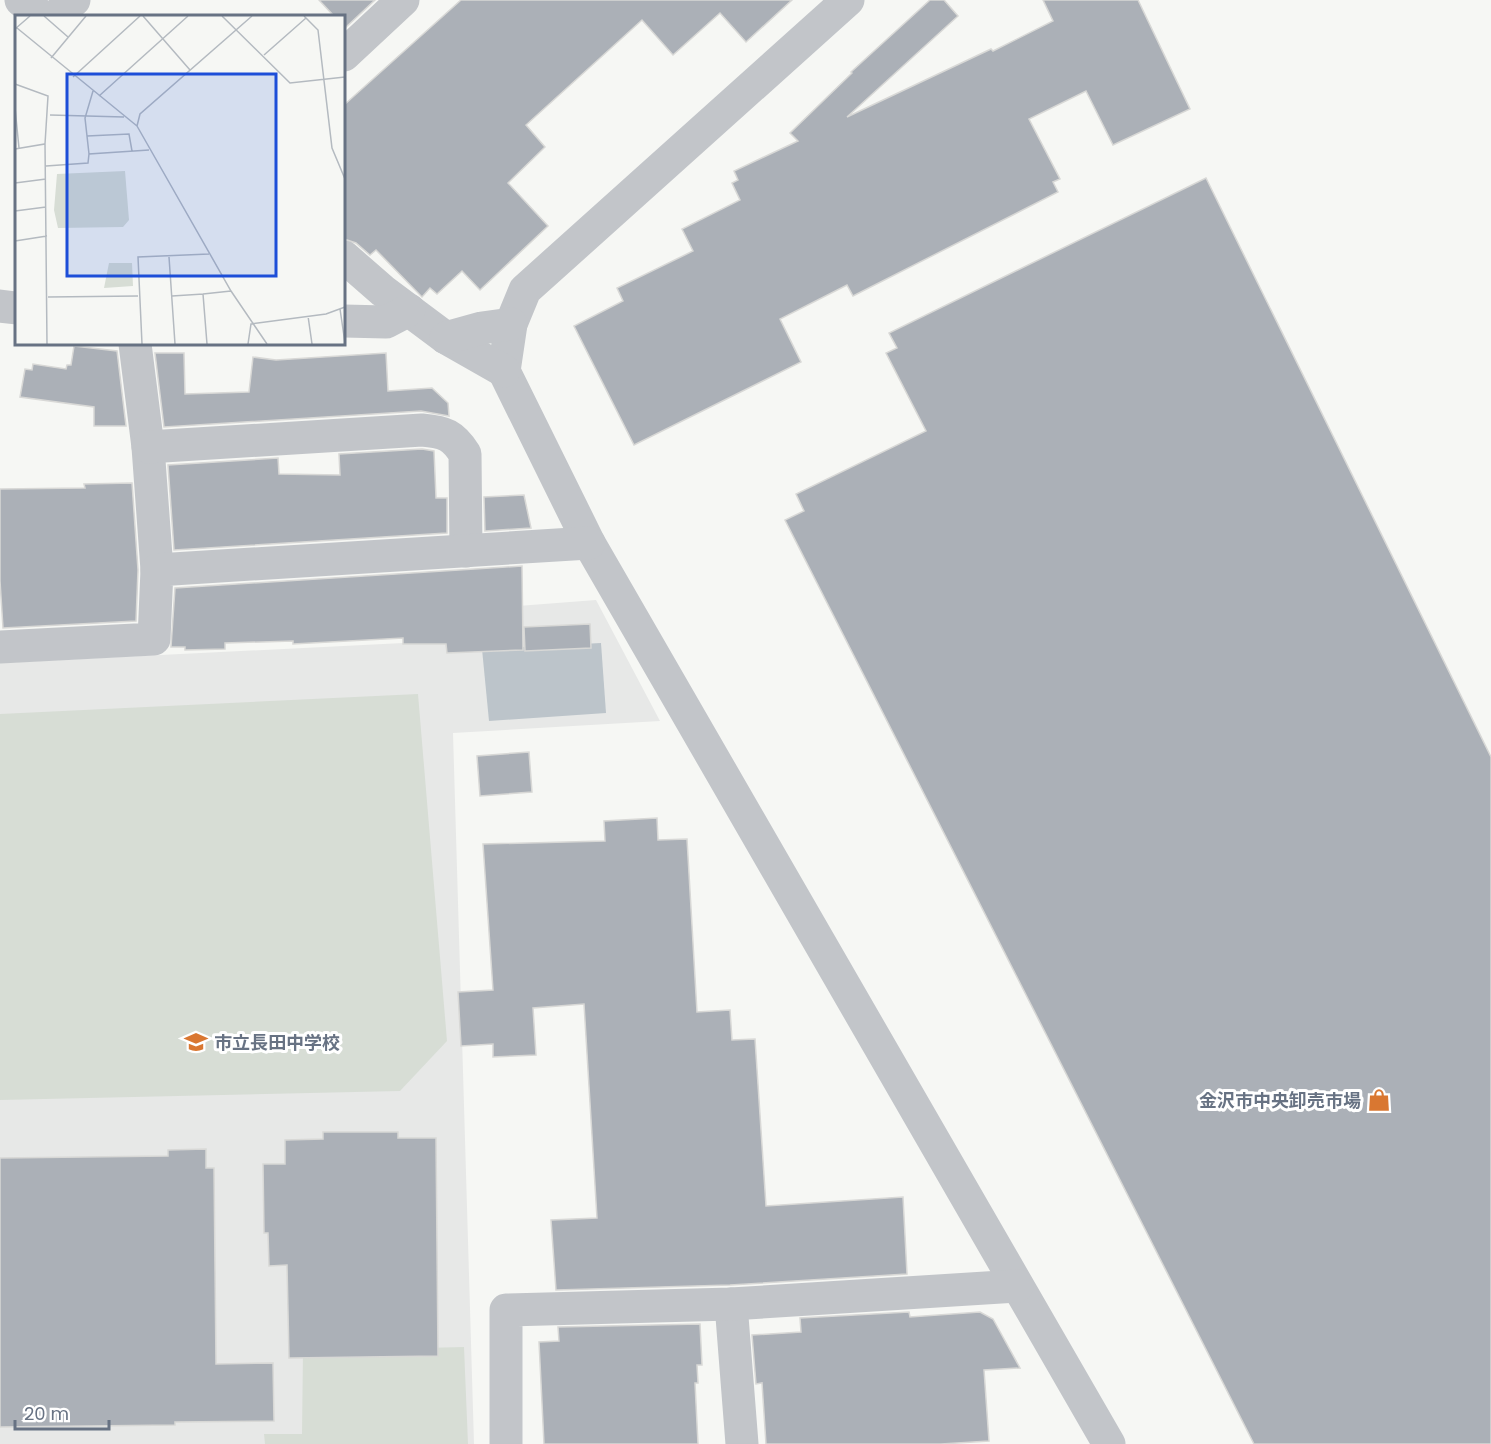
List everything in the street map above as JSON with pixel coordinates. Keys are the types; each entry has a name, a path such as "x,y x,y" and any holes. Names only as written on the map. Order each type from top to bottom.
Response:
{"street":[{"path":"21,0 39,15"},
{"path":"57,15 74,0"},
{"path":"345,54 404,0"},
{"path":"504,371 511,324 525,290 848,0"},
{"path":"345,258 383,291 446,338 504,371 589,543 1109,1444"},
{"path":"0,306 15,308"},
{"path":"345,321 386,322 409,310"},
{"path":"446,338 482,328 511,324"},
{"path":"0,647 154,639 157,570 148,447 135,345"},
{"path":"148,447 422,430 442,432 457,442 465,454 466,551"},
{"path":"157,570 589,543"},
{"path":"506,1444 506,1310 731,1304 1017,1286"},
{"path":"731,1304 742,1444"}],"shaded area":[{"path":"596,600 660,721 453,733 474,1444 0,1444 0,663 423,642 437,612"},
{"path":"601,643 606,713 489,721 482,649"},
{"path":"418,694 447,1041 400,1091 0,1100 0,714"},
{"path":"464,1347 468,1444 265,1444 264,1434 302,1434 303,1351"}],"building":[{"path":"319,0 375,0 345,28 345,15 333,15"},
{"path":"461,0 792,0 746,42 720,13 673,55 642,20 526,125 545,147 508,183 548,226 480,290 462,271 437,294 430,288 422,297 376,250 370,255 356,243 345,239 345,104"},
{"path":"930,0 944,0 958,16 847,117 991,49 993,51 1053,21 1043,0 1138,0 1190,109 1113,145 1086,91 1029,119 1060,179 1053,182 1058,192 853,296 847,285 780,319 801,362 634,445 574,326 623,301 617,288 693,251 682,229 740,200 732,183 738,180 734,171 798,141 790,133 851,72"},
{"name":"金沢市中央卸売市場","path":"1206,178 1491,757 1491,1444 1254,1444 785,520 804,511 796,494 926,431 886,353 897,348 889,333"},
{"path":"74,346 117,351 126,426 94,426 94,407 20,397 25,369 32,370 33,364 66,369 67,365 71,365"},
{"path":"155,353 184,353 185,394 249,392 253,357 276,360 386,353 388,391 432,388 448,403 449,416 421,411 164,427"},
{"path":"422,449 434,451 436,498 447,498 447,533 174,550 168,465 278,458 279,474 340,475 339,454"},
{"path":"132,483 138,570 136,621 3,628 0,581 0,489 85,488 84,484"},
{"path":"524,495 531,528 485,531 484,497"},
{"path":"522,566 523,650 447,653 446,644 403,644 403,638 293,644 293,641 225,643 225,649 185,650 185,647 171,647 175,588"},
{"path":"590,624 591,648 525,651 524,627"},
{"path":"529,752 532,792 480,796 477,756"},
{"path":"657,818 658,840 687,839 697,1012 730,1010 732,1040 755,1039 766,1206 903,1197 907,1274 730,1285 556,1290 551,1220 597,1218 584,1004 533,1008 536,1055 493,1057 493,1044 461,1046 458,992 493,990 483,844 605,841 604,821"},
{"path":"323,1132 398,1132 398,1138 436,1138 438,1356 289,1358 287,1265 269,1266 268,1233 264,1233 263,1164 285,1164 285,1140 323,1139"},
{"path":"206,1149 206,1168 214,1168 216,1364 273,1363 274,1421 175,1422 175,1425 0,1427 0,1158 168,1156 168,1150"},
{"path":"909,1312 910,1317 980,1312 993,1319 1020,1368 984,1370 989,1441 941,1444 766,1444 762,1383 756,1384 752,1335 801,1332 800,1318"},
{"path":"700,1324 702,1365 697,1365 698,1383 695,1383 698,1444 544,1444 539,1342 559,1341 558,1327"}],"place":[{"name":"市立長田中学校","path":"196,1042"},
{"name":"金沢市中央卸売市場","path":"1379,1100"}]}
